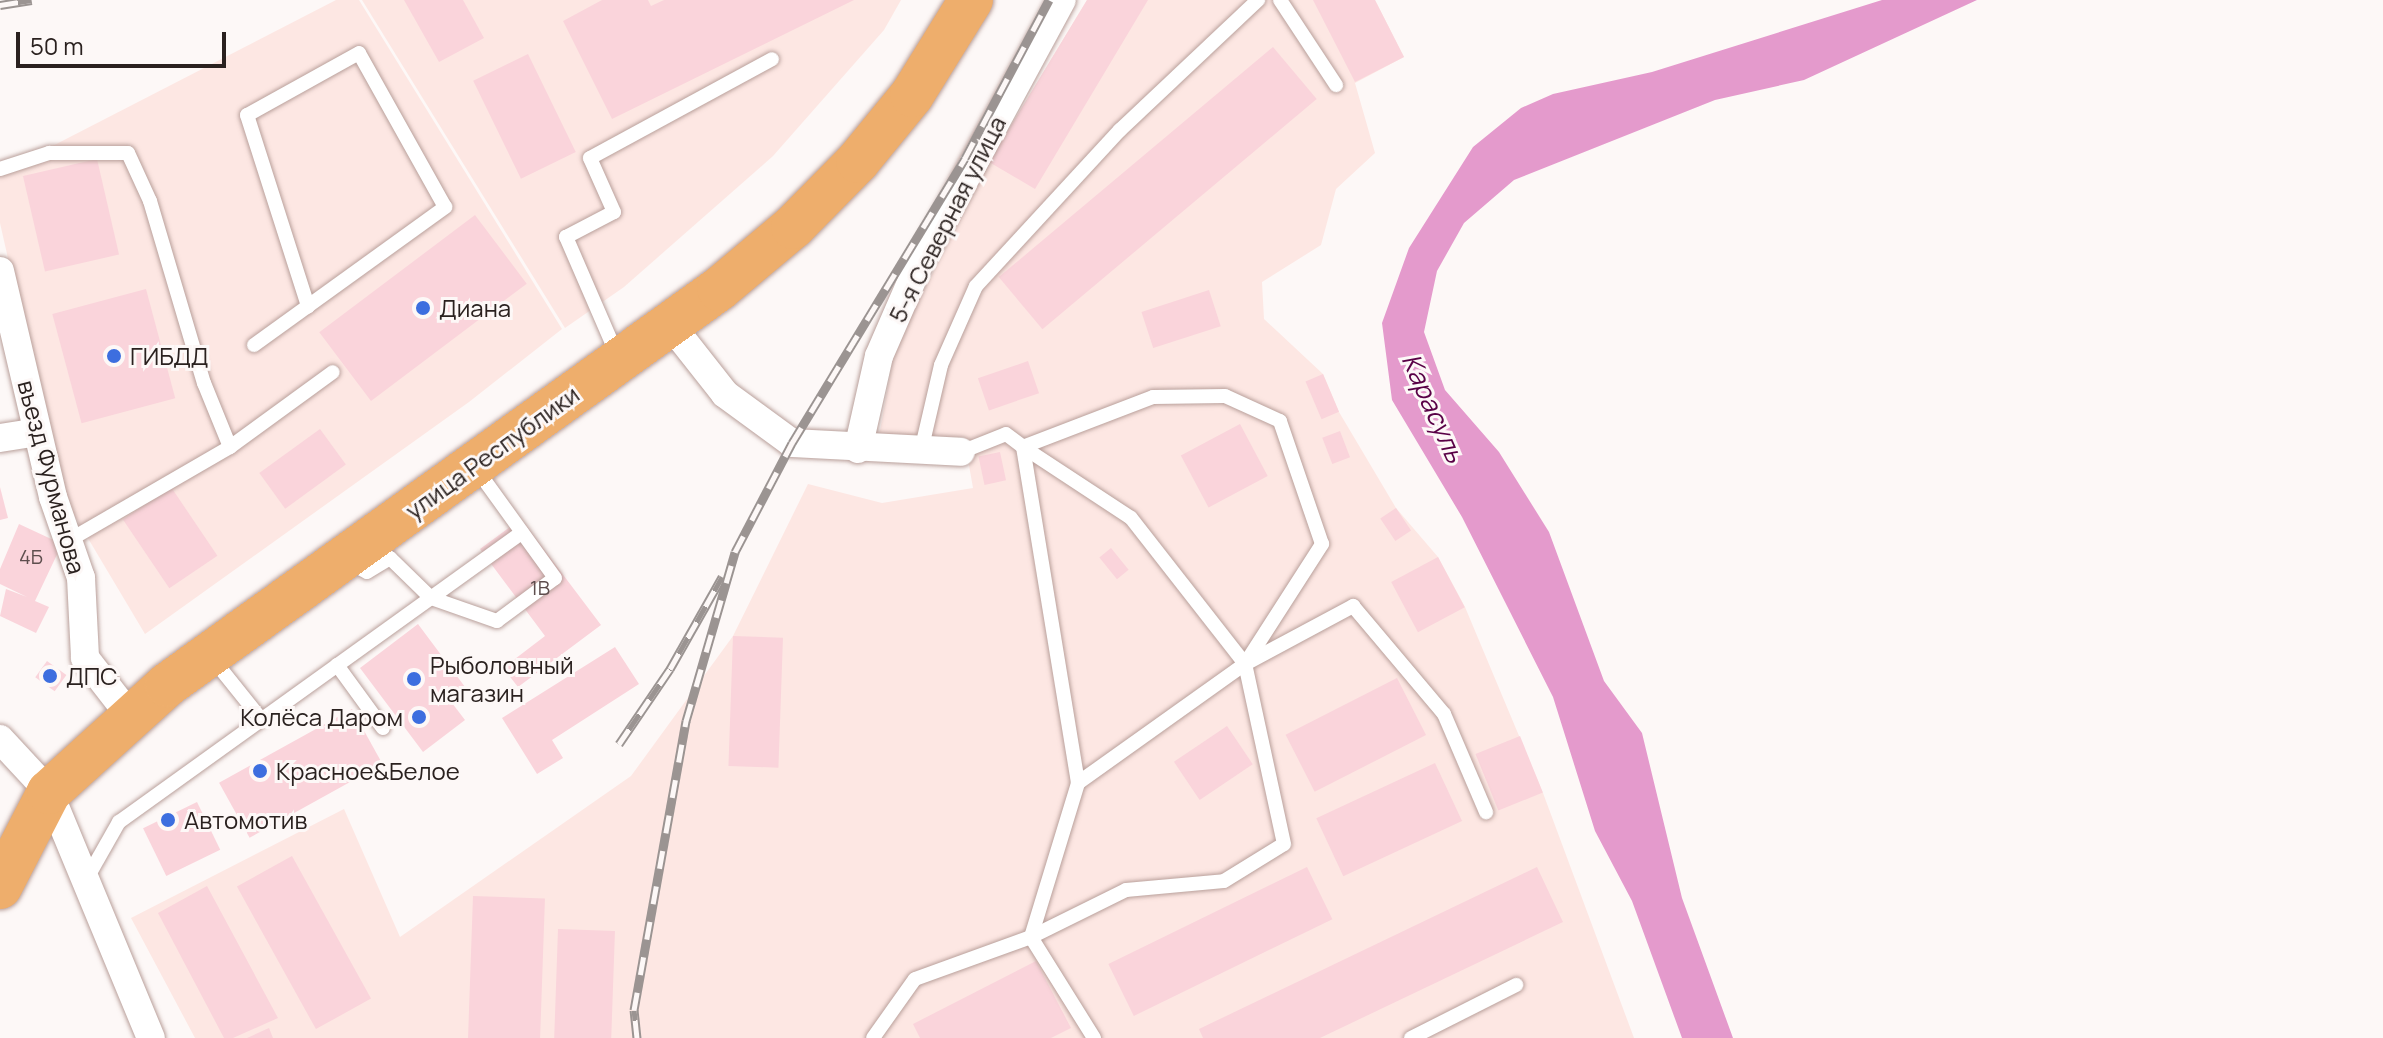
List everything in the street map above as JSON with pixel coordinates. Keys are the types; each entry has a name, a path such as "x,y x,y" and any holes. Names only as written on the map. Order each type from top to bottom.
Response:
{"main road":[{"name":"улица Республики","path":"0,887 49,792 131,717 209,655 670,324 793,227 858,161 912,95 971,0"}],"street":[{"name":"5-я Северная улица","path":"858,449 879,356 919,264 1062,0"},
{"name":"въезд Фурманова","path":"0,271 37,432 81,578 85,658 131,717"},
{"path":"670,324 725,394 792,443 858,449 961,452"},
{"path":"0,438 37,432"},
{"path":"0,739 49,792 151,1038"}],"lane":[{"path":"921,451 941,365 976,286 1120,130 1258,0"},
{"path":"1280,0 1336,85"},
{"path":"254,345 308,306 445,207 359,53 247,115 308,306"},
{"path":"620,361 566,237 614,212 590,158 772,59"},
{"path":"0,169 49,153 128,153 150,201 204,383 230,447"},
{"path":"68,541 230,447 333,372"},
{"path":"1023,447 1153,397 1225,396 1280,421 1322,544 1245,664"},
{"path":"873,1038 915,979 1031,937 1126,890 1224,881 1284,844 1245,664 1131,518 1006,434 961,452"},
{"path":"1023,447 1078,783 1031,937 1094,1038"},
{"path":"342,559 367,572 390,558 431,598 497,621 555,578 473,466"},
{"path":"86,880 119,822 522,532"},
{"path":"1078,783 1245,664 1353,606 1444,714 1486,812"},
{"path":"209,655 261,719"},
{"path":"337,665 383,728"},
{"path":"1411,1038 1516,985"}],"shaded area":[{"path":"336,0 359,0 562,329 469,402 145,634 61,493 0,223 0,173"},
{"path":"362,0 901,0 884,30 773,156 624,287 565,328"},
{"path":"1087,0 1375,0 1404,57 1355,83 1375,153 1336,189 1321,245 1262,282 1264,319 1323,374 1339,412 1396,508 1438,557 1465,607 1543,793 1634,1038 195,1038 131,918 344,809 400,937 631,776 733,636 808,484 882,503 973,488 964,437 879,436 895,347 989,162"}],"water":[{"name":"Карасуль","path":"1882,0 1977,0 1804,80 1715,100 1514,180 1464,223 1437,271 1424,332 1445,390 1499,452 1549,532 1604,681 1642,733 1682,898 1733,1038 1682,1038 1632,901 1595,831 1553,697 1462,517 1392,400 1382,323 1409,248 1473,147 1521,108 1553,94 1652,72"}],"building":[{"path":"404,0 463,0 484,38 439,62"},
{"path":"602,0 648,0 651,6 664,0 854,0 612,119 563,21"},
{"path":"1087,0 1148,0 1035,189 989,162"},
{"path":"1313,0 1375,0 1404,57 1355,82"},
{"path":"1273,47 1317,99 1042,329 999,277"},
{"path":"528,54 576,152 521,179 473,81"},
{"path":"97,159 119,254 45,272 23,176"},
{"path":"475,215 527,284 371,401 319,332"},
{"path":"146,289 175,398 82,423 52,314"},
{"path":"1209,290 1221,326 1153,348 1141,312"},
{"path":"1028,361 1039,393 989,410 978,378"},
{"path":"1323,374 1339,412 1322,419 1306,381"},
{"path":"1240,424 1268,476 1209,508 1181,455"},
{"path":"320,429 346,465 285,509 259,473"},
{"path":"1340,431 1350,457 1332,464 1322,438"},
{"path":"1000,452 1006,480 985,485 978,457"},
{"path":"0,487 8,518 0,520"},
{"path":"171,487 217,556 169,588 123,519"},
{"path":"1396,508 1411,530 1395,541 1380,519"},
{"path":"521,519 601,625 518,687 503,668 545,636 480,549"},
{"path":"19,524 62,544 35,601 49,607 36,633 0,616 6,589 27,597 0,584 0,569"},
{"path":"1111,548 1129,570 1117,579 1099,557"},
{"path":"1438,557 1465,607 1418,632 1391,582"},
{"name":"Рыболовный магазин","path":"418,624 468,691 452,703 465,720 423,752 360,668"},
{"path":"733,636 783,638 778,768 728,766"},
{"path":"615,647 639,684 552,740 563,758 537,774 502,718"},
{"name":"ДПС","path":"47,661 66,675 55,691 35,677"},
{"path":"1397,678 1426,735 1315,792 1286,735"},
{"path":"352,709 383,764 250,838 219,783"},
{"path":"1227,726 1253,764 1200,800 1174,762"},
{"path":"1520,736 1543,793 1498,811 1475,754"},
{"path":"1435,763 1462,821 1343,876 1316,818"},
{"path":"197,802 220,850 166,876 143,828"},
{"path":"292,856 371,999 316,1029 237,887"},
{"path":"1307,867 1332,919 1134,1016 1108,964"},
{"path":"1537,867 1563,922 1320,1038 1203,1038 1199,1029"},
{"path":"207,886 278,1018 233,1038 224,1038 158,913"},
{"path":"473,896 545,899 540,1038 468,1038"},
{"path":"558,929 615,931 611,1038 554,1038"},
{"path":"1036,961 1071,1028 1051,1038 920,1038 913,1024"},
{"path":"269,1028 273,1038 247,1038"}],"railway":[{"path":"0,5 32,0"},
{"path":"637,1038 634,1010 686,721 735,552 792,443 965,158 1049,0"},
{"path":"619,744 670,669 722,577"}],"place":[{"name":"Диана","path":"423,308"},
{"name":"ГИБДД","path":"114,356"},
{"name":"ДПС","path":"50,676"},
{"name":"Рыболовный магазин","path":"414,679"},
{"name":"Колёса Даром","path":"419,717"},
{"name":"Красное&Белое","path":"260,771"},
{"name":"Автомотив","path":"168,820"}]}
